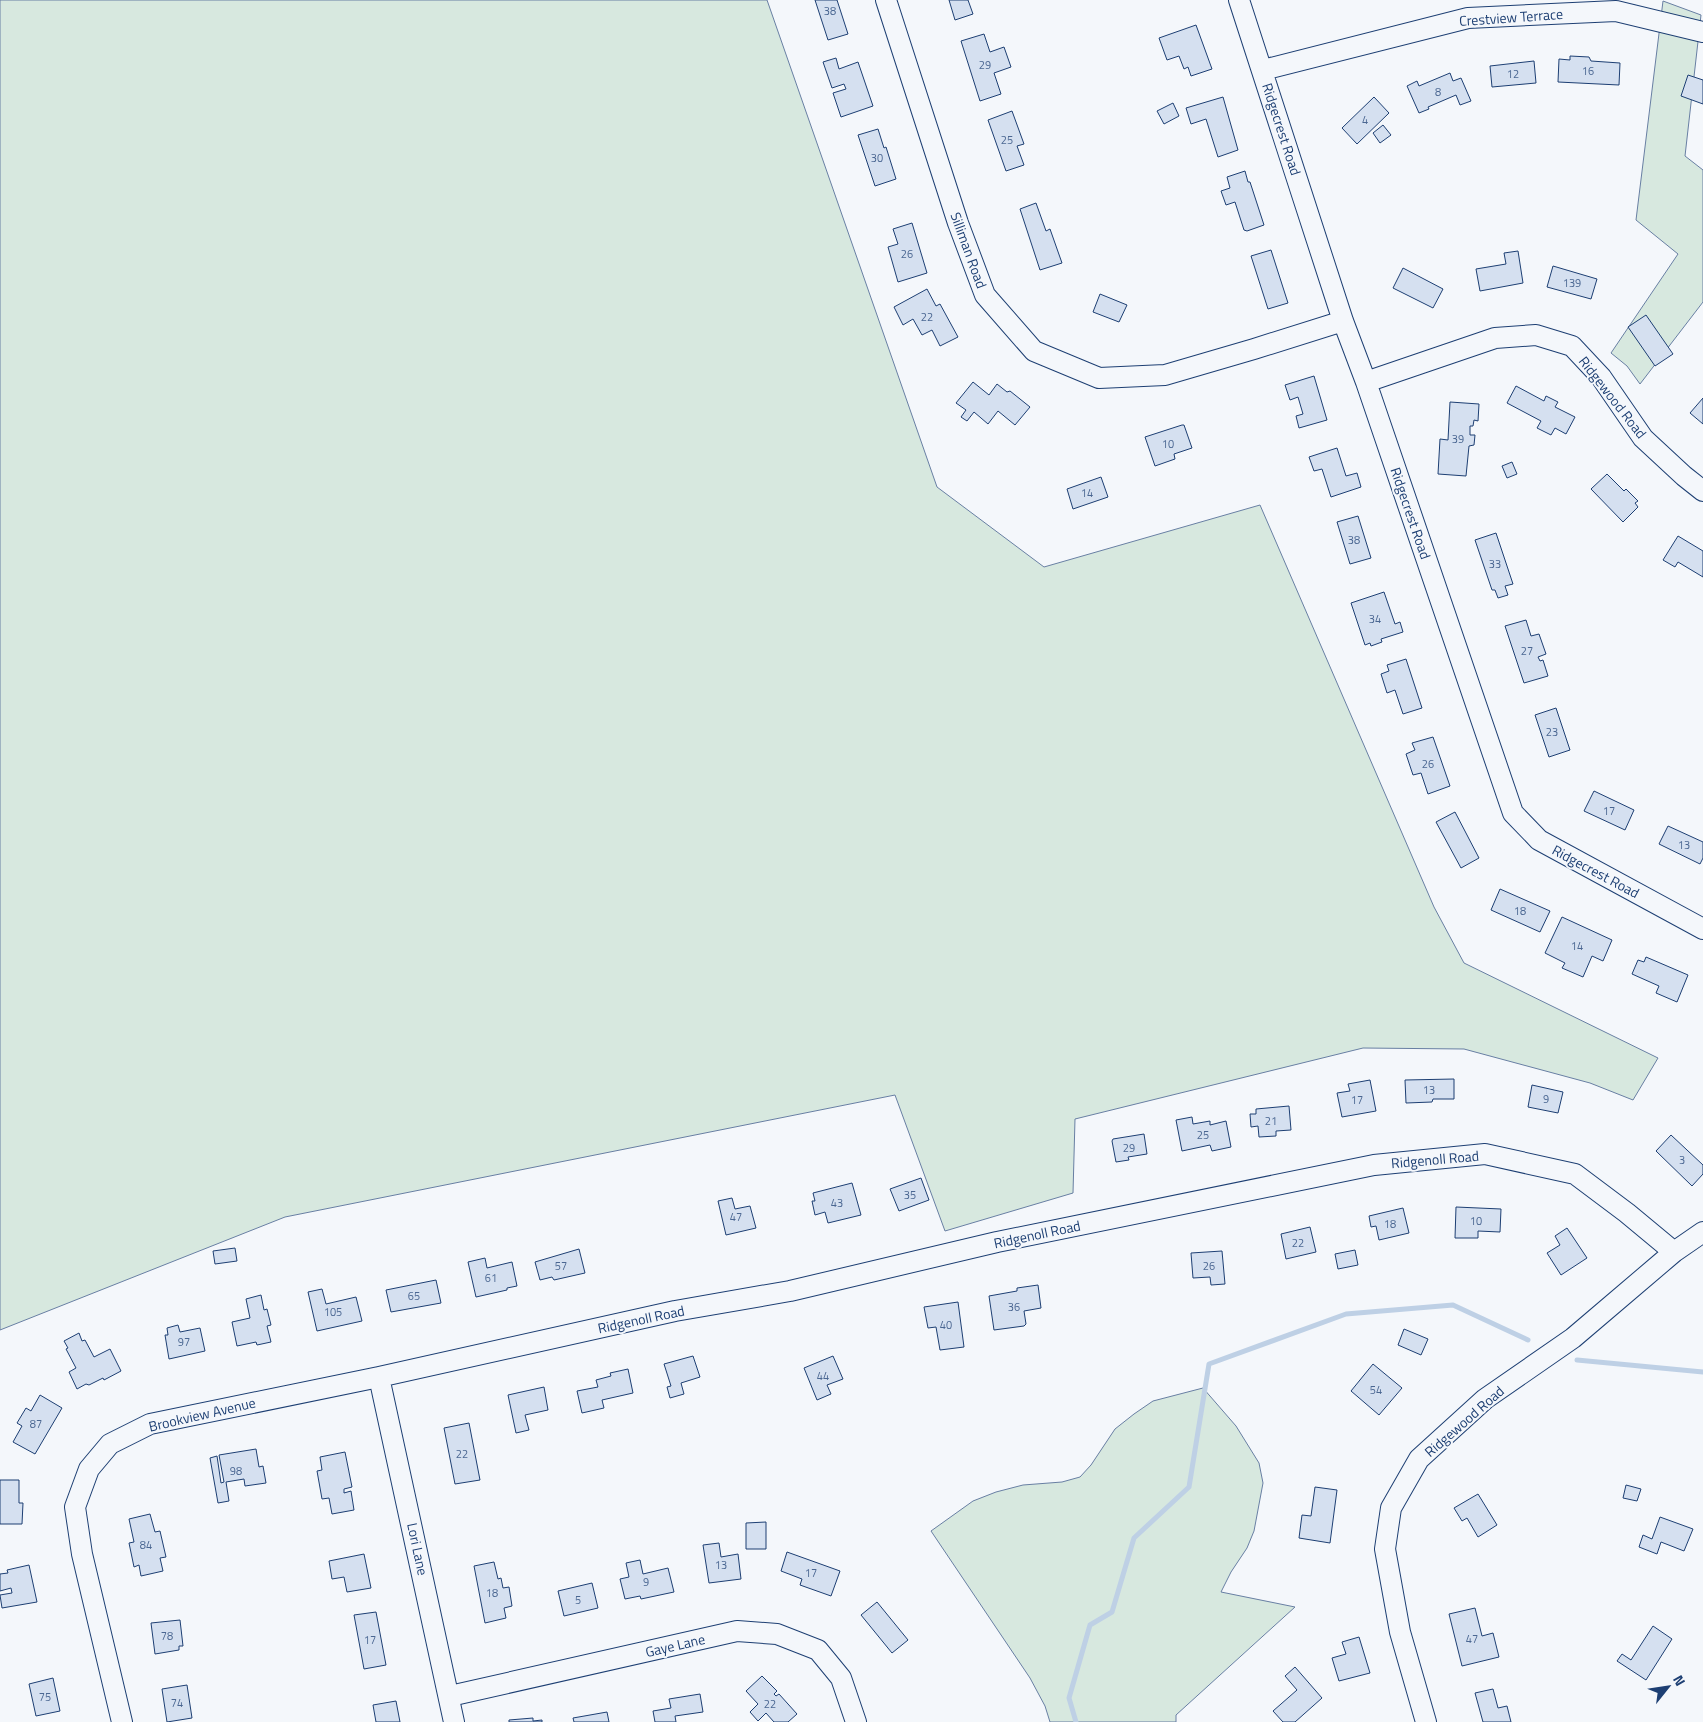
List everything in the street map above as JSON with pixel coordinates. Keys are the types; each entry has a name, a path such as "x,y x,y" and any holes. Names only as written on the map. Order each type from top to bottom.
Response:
{"street":[{"name":"Silliman Road","path":"886,0 958,223 985,295 1034,351 1099,378 1165,375 1343,321"},
{"name":"Ridgecrest Road","path":"1240,0 1343,321 1366,382 1512,813 1539,840 1703,928"},
{"name":"Crestview Terrace","path":"1263,70 1468,18 1616,11 1703,32"},
{"name":"Ridgewood Road","path":"1366,382 1495,338 1536,335 1572,346 1601,377 1643,438 1703,491"},
{"name":"Ridgenoll Road","path":"380,1377 675,1311 790,1291 1026,1236 1374,1165 1485,1154 1575,1174 1627,1213 1674,1252"},
{"name":"Ridgewood Road","path":"1422,1721 1400,1632 1385,1549 1390,1508 1419,1459 1485,1399 1573,1338 1674,1252 1703,1232"},
{"name":"Lori Lane","path":"380,1377 450,1696 454,1722"},
{"name":"Brookview Avenue","path":"122,1722 82,1554 75,1507 89,1469 110,1444 150,1424 380,1377"},
{"name":"Gaye Lane","path":"450,1696 737,1631 777,1634 818,1650 841,1678 856,1722"}],"shaded area":[{"path":"0,0 767,0 937,487 1044,567 1260,505 1434,907 1464,963 1658,1058 1633,1100 1590,1083 1464,1049 1363,1048 1075,1119 1073,1193 945,1231 895,1095 285,1217 0,1330"},
{"path":"1663,1 1701,15 1685,156 1703,170 1703,302 1640,384 1627,366 1611,353 1678,254 1636,220"},
{"path":"1203,1388 1236,1426 1259,1463 1263,1483 1254,1531 1247,1548 1231,1572 1221,1592 1295,1607 1176,1715 1176,1722 1050,1722 1045,1706 1030,1678 931,1531 973,1501 996,1492 1023,1485 1062,1482 1080,1477 1091,1465 1115,1429 1134,1414 1153,1401"}],"building":[{"path":"815,0 837,0 848,34 828,40"},
{"path":"949,0 968,0 973,14 955,20"},
{"path":"1196,25 1212,69 1191,76 1188,67 1184,69 1179,56 1167,60 1159,38"},
{"path":"984,34 990,52 1004,47 1011,67 994,73 1001,94 980,101 961,41"},
{"path":"1570,56 1589,57 1591,61 1620,63 1619,85 1558,82 1559,59 1570,60"},
{"path":"836,58 839,69 858,62 873,106 841,117 833,93 846,89 844,84 832,88 823,62"},
{"path":"1534,61 1536,83 1492,87 1490,66"},
{"path":"1450,73 1453,81 1461,78 1471,101 1460,105 1456,95 1419,113 1407,86 1417,81 1419,86"},
{"path":"1688,75 1703,80 1703,104 1681,96"},
{"path":"1223,97 1238,150 1218,157 1206,119 1191,124 1186,108"},
{"path":"1374,97 1389,113 1357,144 1342,128"},
{"path":"1173,103 1179,116 1164,124 1157,111"},
{"path":"1012,111 1024,144 1017,146 1024,165 1006,171 988,120"},
{"path":"1383,125 1391,135 1380,143 1373,133"},
{"path":"878,129 896,179 875,186 858,135"},
{"path":"1245,171 1264,225 1247,231 1244,230 1235,202 1226,205 1221,191 1230,188 1227,177"},
{"path":"1036,203 1046,231 1050,229 1062,263 1040,270 1020,209"},
{"path":"912,223 927,273 898,282 888,247 898,244 893,229"},
{"path":"1271,250 1288,303 1268,309 1251,256"},
{"path":"1518,251 1523,283 1480,291 1476,269 1506,264 1504,253"},
{"path":"1553,266 1597,279 1591,299 1547,287"},
{"path":"1403,268 1443,289 1433,308 1393,288"},
{"path":"927,289 936,306 940,304 958,337 940,346 932,330 922,335 913,319 903,325 894,307"},
{"path":"1100,294 1127,305 1119,322 1093,312"},
{"path":"1646,315 1673,354 1655,366 1628,327"},
{"path":"1314,376 1327,420 1299,428 1296,416 1303,414 1298,397 1290,400 1285,385"},
{"path":"973,382 989,395 997,384 1007,392 1010,391 1030,407 1015,425 998,411 988,424 974,412 967,421 961,417 966,410 956,403"},
{"path":"1516,386 1544,401 1546,396 1558,402 1555,407 1575,417 1566,434 1555,428 1551,435 1537,428 1541,421 1507,403"},
{"path":"1703,398 1703,424 1690,413"},
{"path":"1450,402 1479,404 1478,421 1474,420 1473,426 1470,426 1470,435 1475,435 1474,445 1469,446 1466,476 1438,474 1440,439 1448,440"},
{"path":"1184,425 1192,448 1174,454 1175,459 1155,466 1145,437"},
{"path":"1337,448 1346,476 1357,473 1361,487 1331,497 1322,469 1314,471 1309,457"},
{"path":"1512,462 1517,474 1507,478 1502,466"},
{"path":"1607,474 1624,491 1626,489 1638,501 1635,503 1638,507 1623,522 1591,489"},
{"path":"1101,477 1108,497 1073,509 1067,489"},
{"path":"1358,516 1371,558 1350,564 1337,522"},
{"path":"1496,533 1513,584 1505,586 1508,595 1498,598 1495,590 1492,590 1475,540"},
{"path":"1678,536 1703,551 1703,577 1678,562 1675,567 1663,560"},
{"path":"1384,592 1395,624 1400,622 1403,632 1381,639 1382,642 1371,646 1370,643 1365,645 1351,603"},
{"path":"1526,620 1531,636 1539,634 1546,654 1538,657 1540,661 1543,660 1548,676 1524,683 1505,626"},
{"path":"1406,659 1422,708 1403,714 1395,690 1387,693 1381,674 1389,671 1387,665"},
{"path":"1556,708 1570,750 1549,757 1535,715"},
{"path":"1433,737 1450,786 1428,794 1421,773 1413,775 1406,754 1415,750 1412,743"},
{"path":"1594,791 1634,810 1625,830 1584,811"},
{"path":"1455,812 1479,858 1461,868 1436,822"},
{"path":"1668,826 1703,842 1703,858 1700,864 1659,844"},
{"path":"1500,889 1550,911 1540,932 1491,910"},
{"path":"1562,917 1612,940 1603,961 1592,956 1583,977 1562,968 1565,963 1545,953"},
{"path":"1646,957 1688,975 1677,1002 1656,993 1659,986 1632,974 1638,960 1644,962"},
{"path":"1454,1079 1454,1099 1433,1099 1432,1102 1406,1103 1405,1080"},
{"path":"1370,1080 1376,1111 1342,1117 1337,1093 1350,1091 1348,1084"},
{"path":"1532,1085 1563,1092 1558,1113 1528,1107"},
{"path":"1289,1106 1291,1130 1276,1131 1276,1136 1259,1137 1258,1126 1251,1127 1250,1114 1256,1114 1256,1109"},
{"path":"1192,1117 1193,1124 1210,1121 1210,1125 1226,1121 1231,1147 1212,1151 1210,1145 1182,1151 1176,1120"},
{"path":"1144,1134 1147,1154 1128,1157 1129,1160 1116,1162 1113,1139"},
{"path":"1671,1135 1703,1165 1703,1174 1692,1186 1656,1151"},
{"path":"921,1178 929,1200 899,1211 890,1189"},
{"path":"852,1183 861,1215 828,1223 825,1212 815,1215 812,1201 815,1201 813,1193"},
{"path":"732,1198 735,1209 750,1206 756,1228 726,1235 718,1201"},
{"path":"1456,1207 1501,1209 1500,1232 1478,1231 1478,1238 1455,1238"},
{"path":"1403,1208 1409,1233 1379,1240 1376,1226 1371,1227 1369,1216"},
{"path":"1310,1227 1316,1252 1286,1259 1281,1234"},
{"path":"1567,1228 1587,1258 1561,1275 1547,1253 1560,1245 1555,1236"},
{"path":"235,1248 237,1261 215,1264 213,1251"},
{"path":"579,1249 585,1273 554,1280 552,1277 540,1280 535,1262"},
{"path":"1355,1250 1358,1265 1338,1269 1335,1254"},
{"path":"1222,1251 1225,1284 1211,1285 1210,1277 1193,1278 1191,1253"},
{"path":"485,1258 487,1268 512,1262 517,1286 476,1297 468,1262"},
{"path":"436,1280 441,1303 391,1312 386,1290"},
{"path":"1038,1285 1041,1308 1024,1311 1026,1324 1024,1326 994,1330 989,1296 1017,1291 1017,1288"},
{"path":"322,1289 326,1304 356,1297 362,1321 317,1331 308,1292"},
{"path":"261,1295 264,1310 267,1309 271,1325 267,1326 271,1342 257,1345 256,1342 237,1346 232,1322 250,1318 246,1299"},
{"path":"958,1302 964,1347 940,1350 936,1327 928,1328 924,1307"},
{"path":"178,1325 180,1332 200,1328 205,1351 169,1359 165,1335 168,1335 167,1328"},
{"path":"1404,1329 1428,1339 1421,1355 1398,1345"},
{"path":"79,1333 82,1341 85,1340 94,1357 110,1349 121,1371 104,1380 103,1378 77,1389 69,1372 76,1368 64,1341"},
{"path":"693,1356 700,1377 681,1383 684,1394 670,1398 667,1387 671,1386 664,1364"},
{"path":"833,1356 843,1379 827,1385 831,1394 817,1400 804,1368"},
{"path":"1373,1364 1402,1388 1379,1415 1351,1391"},
{"path":"628,1369 633,1393 602,1400 604,1408 582,1413 577,1391 598,1387 596,1380 611,1376 610,1373"},
{"path":"544,1387 548,1410 525,1415 529,1430 516,1433 508,1395"},
{"path":"40,1395 62,1408 35,1454 13,1442 22,1426 17,1423 26,1408 31,1411"},
{"path":"469,1423 480,1480 455,1484 444,1428"},
{"path":"256,1449 259,1467 263,1466 266,1483 245,1486 244,1479 226,1482 229,1501 218,1503 210,1458 217,1456 221,1483 224,1482 219,1455"},
{"path":"345,1452 352,1487 344,1489 344,1493 351,1491 354,1510 332,1514 329,1498 322,1499 317,1471 322,1470 320,1457"},
{"path":"0,1480 19,1480 19,1503 23,1503 22,1524 0,1524"},
{"path":"1626,1485 1641,1489 1637,1501 1623,1498"},
{"path":"1315,1487 1337,1490 1330,1543 1299,1538 1302,1515 1311,1516"},
{"path":"1478,1494 1497,1525 1478,1537 1467,1518 1462,1521 1454,1508"},
{"path":"150,1514 155,1532 160,1531 166,1557 160,1558 163,1571 141,1576 139,1565 134,1567 129,1543 134,1542 129,1519"},
{"path":"1660,1517 1693,1529 1684,1551 1661,1542 1657,1554 1639,1547 1643,1535 1652,1539"},
{"path":"766,1522 766,1549 746,1549 746,1523"},
{"path":"719,1543 721,1557 738,1554 741,1579 709,1583 703,1545"},
{"path":"787,1552 840,1571 831,1596 800,1585 802,1579 781,1571"},
{"path":"364,1554 371,1588 347,1592 344,1577 332,1579 329,1561"},
{"path":"640,1560 643,1574 668,1568 674,1592 641,1599 640,1596 625,1599 620,1579 629,1577 626,1563"},
{"path":"494,1562 498,1579 501,1578 503,1588 509,1587 512,1606 504,1608 506,1618 485,1623 474,1566"},
{"path":"29,1565 37,1602 2,1608 0,1595 12,1593 11,1588 0,1591 0,1574 8,1573 7,1570"},
{"path":"592,1583 598,1608 564,1616 558,1591"},
{"path":"877,1602 908,1640 892,1653 861,1615"},
{"path":"1475,1608 1482,1636 1493,1633 1499,1657 1462,1666 1449,1614"},
{"path":"376,1612 386,1665 364,1669 354,1615"},
{"path":"180,1620 183,1646 179,1646 179,1650 155,1654 151,1623"},
{"path":"1653,1626 1672,1639 1646,1680 1617,1661 1622,1654 1631,1660"},
{"path":"1359,1637 1370,1673 1339,1681 1332,1658 1346,1654 1342,1642"},
{"path":"1295,1667 1322,1698 1295,1722 1283,1722 1273,1711 1297,1690 1285,1676"},
{"path":"762,1676 777,1691 774,1694 776,1696 779,1694 797,1714 788,1722 774,1722 766,1713 758,1721 750,1712 758,1704 746,1691"},
{"path":"53,1678 60,1711 36,1716 29,1684"},
{"path":"187,1685 192,1718 167,1722 162,1689"},
{"path":"1493,1689 1498,1708 1507,1706 1511,1722 1483,1722 1475,1693"},
{"path":"700,1694 703,1712 675,1716 676,1722 655,1722 653,1711 671,1708 669,1699"},
{"path":"396,1701 400,1722 376,1722 373,1705"},
{"path":"607,1712 609,1722 574,1722 573,1718"},
{"path":"533,1718 533,1721 542,1720 542,1722 509,1722 509,1720"}],"waterway":[{"path":"1076,1722 1069,1698 1090,1625 1112,1612 1134,1538 1189,1487 1209,1364 1346,1314 1453,1305 1528,1340"},
{"path":"1577,1360 1703,1372"}]}
